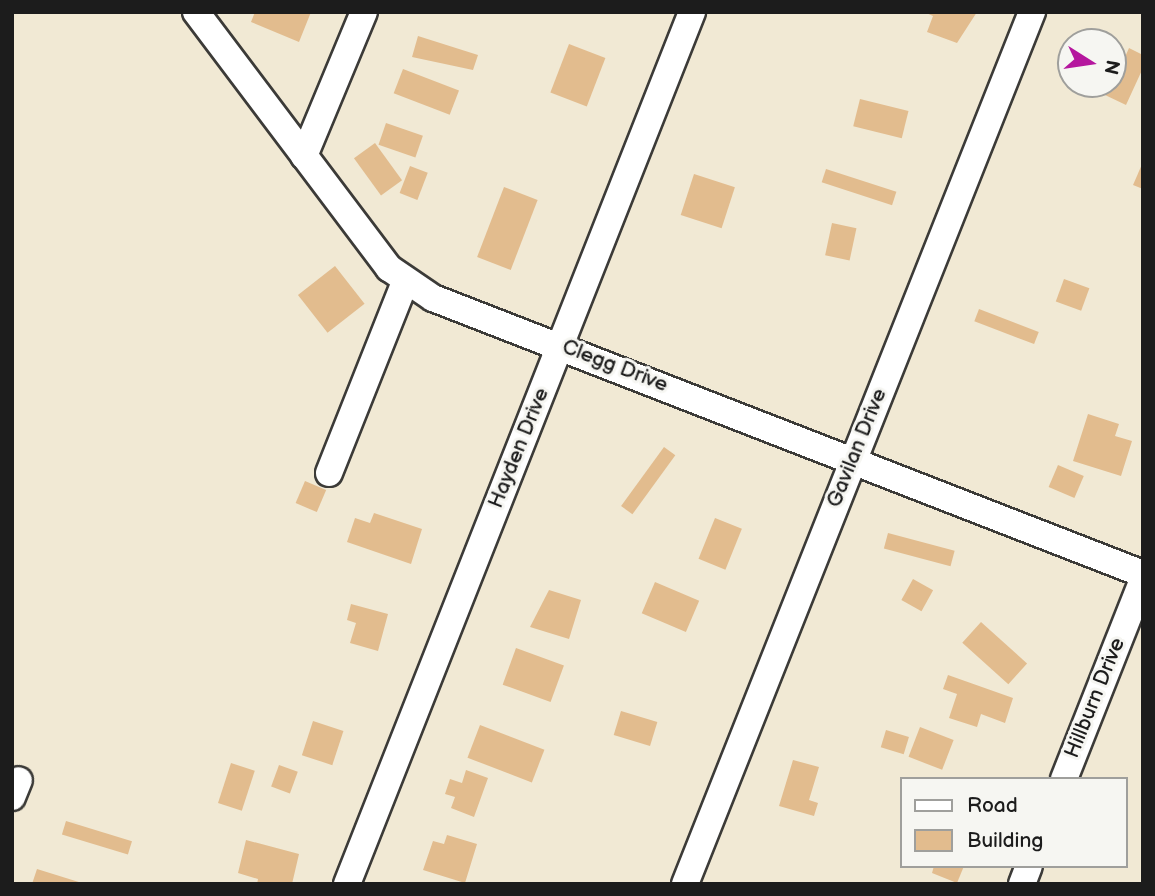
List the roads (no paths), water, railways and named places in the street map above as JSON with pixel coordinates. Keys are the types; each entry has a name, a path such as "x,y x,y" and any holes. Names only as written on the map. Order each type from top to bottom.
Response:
{"street":[{"name":"Clegg Drive","path":"196,12 304,156 405,282 1143,576"},
{"path":"304,156 364,12"},
{"name":"Hayden Drive","path":"347,884 692,12"},
{"name":"Gavilan Drive","path":"685,884 1032,12"},
{"path":"329,473 405,282"},
{"name":"Hillburn Drive","path":"1064,777 1143,576"}]}
